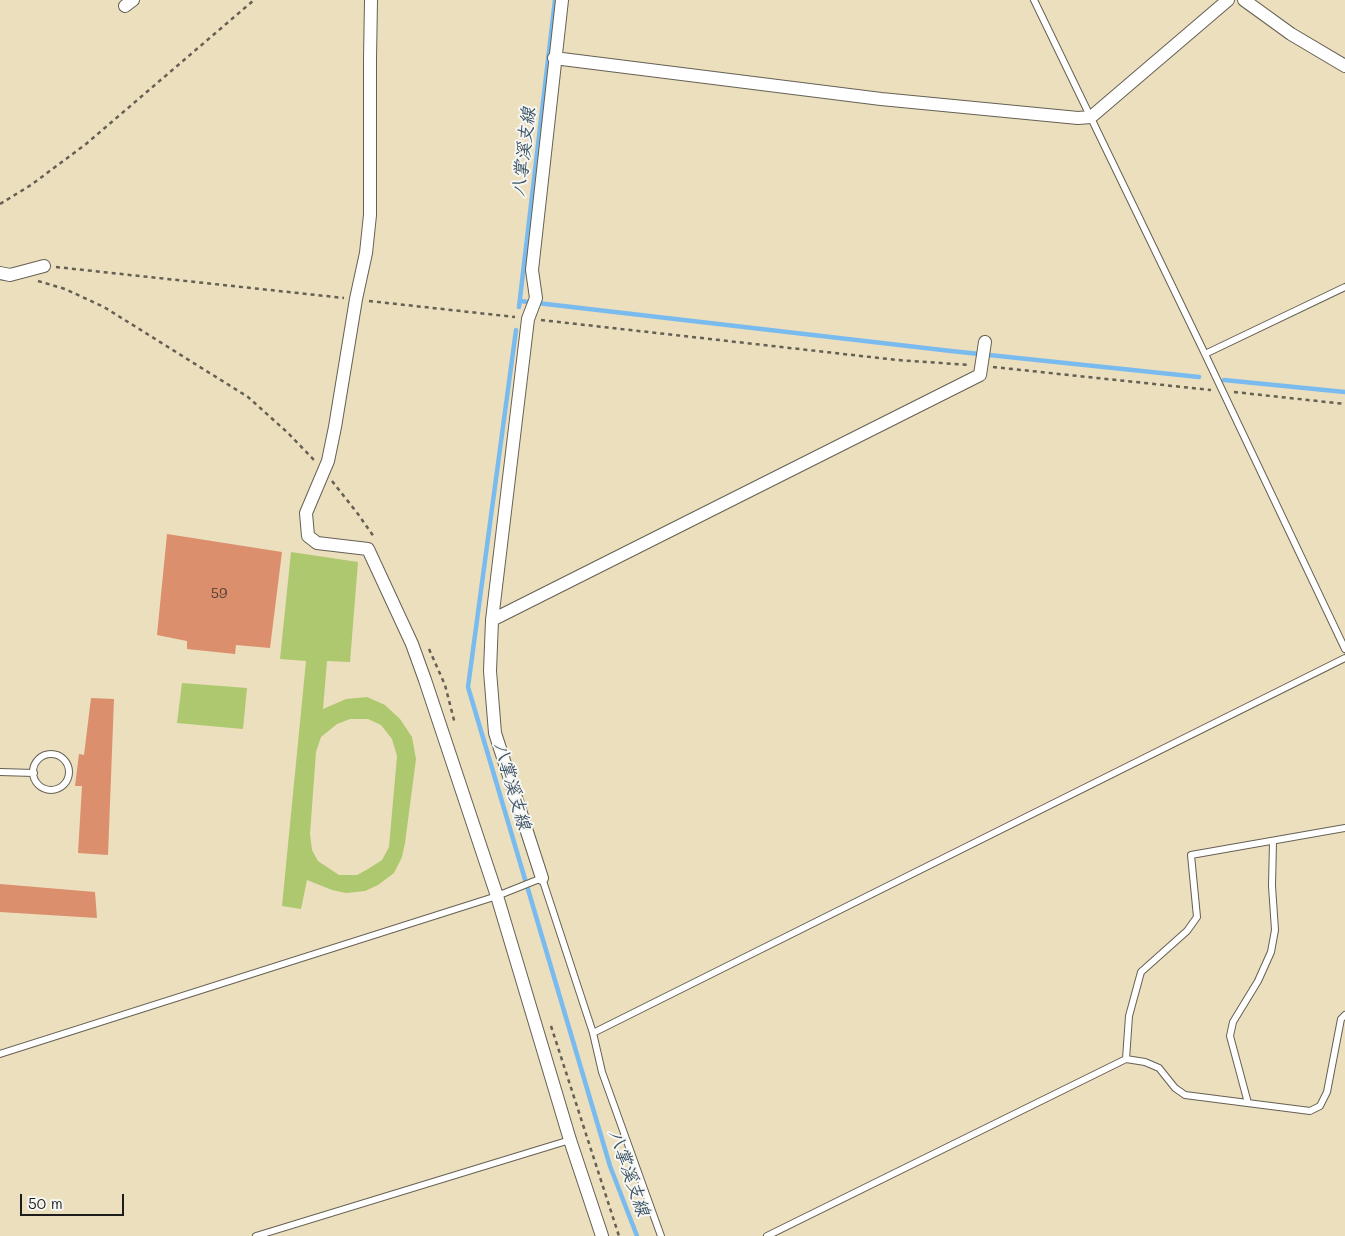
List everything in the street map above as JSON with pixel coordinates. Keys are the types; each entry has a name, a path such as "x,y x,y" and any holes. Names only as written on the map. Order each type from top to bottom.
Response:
{"street":[{"path":"372,0 370,215 366,253 356,299 328,461 306,512 308,536 316,543 368,549 412,644 497,896 570,1140 602,1236"},
{"path":"538,880 495,732 490,671 492,620 529,316 536,298 532,270 554,58 562,0"},
{"path":"554,58 881,99 1078,118 1091,117 1228,0"},
{"path":"1244,0 1291,34 1345,66"},
{"path":"0,273 10,275 44,266"},
{"path":"492,620 980,375 984,354"}],"lane":[{"path":"1034,0 1345,649"},
{"path":"1205,354 1345,287"},
{"path":"593,1033 1345,658"},
{"path":"46,755 58,755 63,758 69,768 67,780 59,788 53,789 48,789 38,783 34,773 37,762 46,755"},
{"path":"0,772 34,773"},
{"path":"1126,1059 1129,1016 1141,972 1187,931 1197,917 1191,855 1345,828"},
{"path":"1248,1103 1230,1036 1233,1022 1258,982 1271,952 1275,930 1272,886 1273,841"},
{"path":"0,1054 497,896 538,880 593,1033 602,1072 661,1236"},
{"path":"767,1236 1126,1059 1145,1062 1159,1068 1175,1088 1185,1095 1310,1111 1320,1106 1327,1092 1341,1019 1345,1014"},
{"path":"256,1236 570,1140"}],"path":[{"path":"0,204 31,185 86,144 254,0"},
{"path":"44,266 529,316 888,359 984,354 1222,391 1345,404"},
{"path":"551,1025 619,1236"}],"green space":[{"path":"291,552 358,562 350,662 327,661 323,709 346,699 367,697 385,705 400,719 412,737 416,759 405,843 402,857 394,873 378,885 365,891 346,893 332,890 307,880 301,909 282,906 306,661 280,659","holes":["350,719 368,719 381,725 392,739 397,756 389,847 382,860 368,869 357,875 339,875 318,861 312,850 310,834 316,752 321,737 337,724"]},
{"path":"182,683 247,688 243,729 177,723"}],"building":[{"path":"167,534 282,552 270,648 236,645 235,654 187,649 187,641 157,635"},
{"path":"91,698 114,699 108,855 78,853 82,786 75,786 79,754 84,755"},
{"path":"0,884 95,892 97,918 0,912"}],"waterway":[{"name":"八掌溪支線","path":"519,307 555,0"},
{"path":"520,301 951,351 1199,377"},
{"name":"八掌溪支線","path":"516,330 468,687 610,1166 637,1236"},
{"path":"1224,380 1345,392"}]}
